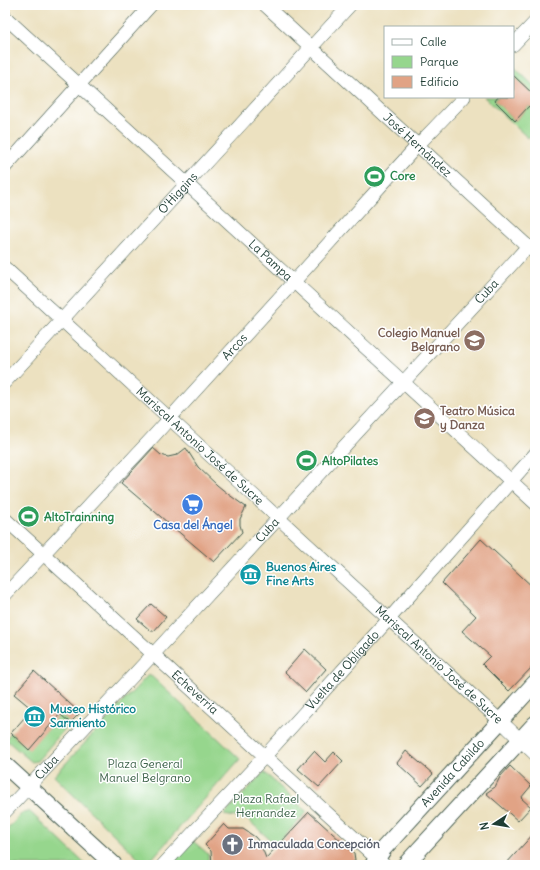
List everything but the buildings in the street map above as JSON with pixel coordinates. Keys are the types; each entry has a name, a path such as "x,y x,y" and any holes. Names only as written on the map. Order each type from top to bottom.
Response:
{"main road":[{"name":"Avenida Cabildo","path":"378,863 384,848 535,683"},
{"path":"405,865 535,724"},
{"path":"5,765 114,865"}],"street":[{"path":"5,167 151,5"},
{"name":"José Hernández","path":"265,5 531,249"},
{"name":"O'Higgins","path":"5,382 350,5"},
{"name":"La Pampa","path":"5,17 535,503"},
{"path":"514,44 535,22"},
{"name":"Arcos","path":"5,595 170,418 417,146 463,98"},
{"name":"Cuba","path":"5,812 153,654 512,264 531,249"},
{"name":"Mariscal Antonio José de Sucre","path":"5,268 61,321 170,418 535,754"},
{"name":"Vuelta de Obligado","path":"162,865 265,756 535,454"},
{"name":"Echeverría","path":"5,519 265,756 378,863"}],"green space":[{"path":"514,67 535,87 535,96 515,77 514,78"},
{"path":"485,98 497,98 495,101 515,121 529,106 533,110 535,108 535,132 528,138"},
{"name":"Plaza General Manuel Belgrano","path":"149,674 240,759 150,861 139,859 54,776"},
{"path":"60,714 70,723 37,761 32,762 5,739 11,733 29,749"},
{"name":"Plaza Rafael Hernandez","path":"264,772 307,812 276,845 247,819 224,815"},
{"path":"29,811 86,865 5,865 5,832 23,812"},
{"path":"193,841 208,854 208,865 171,865"}],"place":[{"name":"Core","path":"375,176"},
{"name":"Colegio Manuel Belgrano","path":"475,340"},
{"name":"Teatro Música y Danza","path":"424,418"},
{"name":"AltoPilates","path":"306,461"},
{"name":"Casa del Ángel","path":"193,504"},
{"name":"AltoTrainning","path":"28,517"},
{"name":"Buenos Aires Fine Arts","path":"251,574"},
{"name":"Museo Histórico Sarmiento","path":"35,716"},
{"name":"Inmaculada Concepción","path":"233,844"}]}
